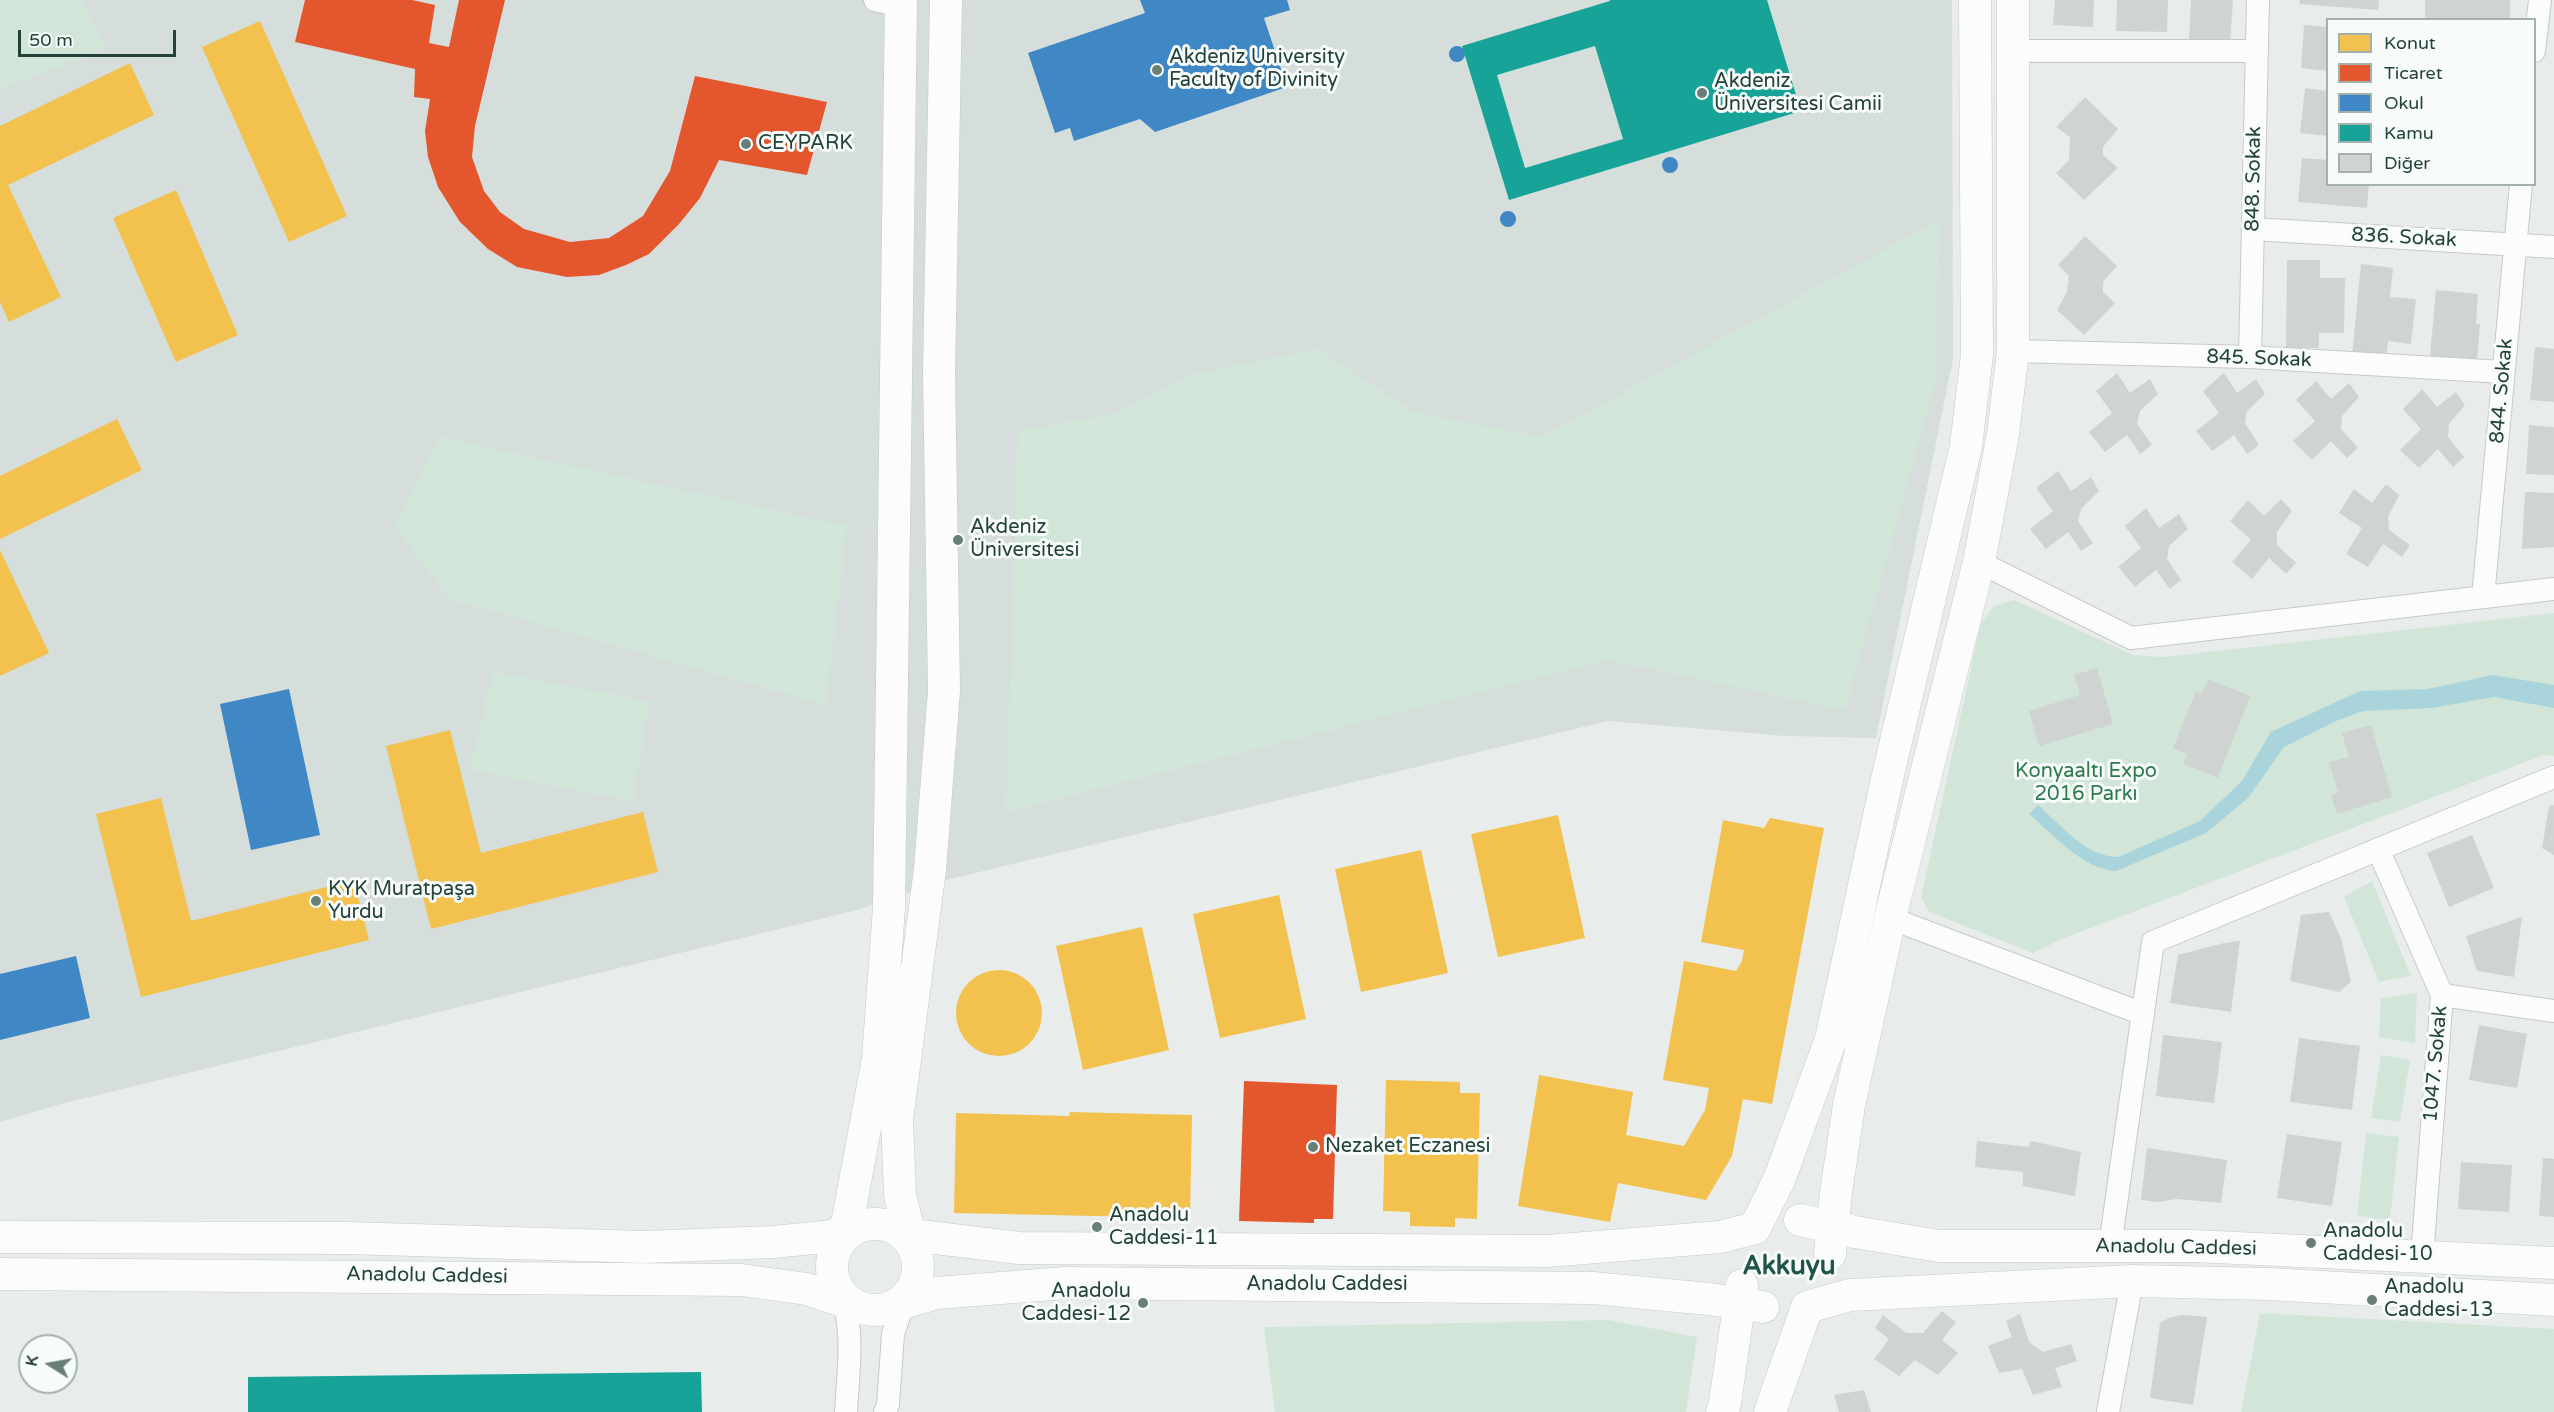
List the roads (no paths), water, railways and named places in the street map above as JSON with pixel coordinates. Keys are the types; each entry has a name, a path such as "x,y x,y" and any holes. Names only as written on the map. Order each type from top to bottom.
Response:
{"main road":[{"path":"893,2 889,908 878,1059 845,1235 834,1253 832,1267 834,1282 845,1300 865,1309 879,1310 900,1303 913,1286 917,1272 917,1258 908,1238 900,1195 897,1120 930,869 944,691 939,372 946,0"},
{"path":"1722,1412 1748,1298 1738,1270 1738,1254 1745,1240 1755,1228 1779,1180 1831,1039 1887,779 1966,446 1977,355 1976,0"},
{"path":"1748,1298 1777,1312 1792,1312 1807,1307 1819,1297 1827,1284 1831,1269 1832,1241 1850,1105 1890,918 1979,562 2003,434 2013,351 2013,0"},
{"path":"1755,1228 1769,1220 1784,1218 1800,1220 1814,1228 1824,1240 1832,1241"},
{"path":"845,1235 863,1225 877,1224 891,1227 908,1238"},
{"name":"Anadolu Caddesi","path":"908,1238 1018,1248 1548,1251 1720,1237 1755,1228"},
{"name":"Anadolu Caddesi","path":"0,1237 348,1238 644,1246 773,1242 845,1235"},
{"name":"Anadolu Caddesi","path":"1832,1241 1939,1246 2194,1246 2554,1263"},
{"name":"Anadolu Caddesi","path":"0,1274 741,1280 807,1289 845,1300"},
{"name":"Anadolu Caddesi","path":"1807,1307 1850,1295 2132,1281 2268,1284 2554,1300"},
{"name":"Anadolu Caddesi","path":"900,1303 937,1293 1065,1283 1593,1288 1748,1298"},
{"path":"1770,1412 1807,1307"}],"street":[{"name":"848. Sokak","path":"2250,357 2258,0"},
{"path":"2536,41 2540,0"},
{"path":"2012,51 2256,51"},
{"name":"844. Sokak","path":"2483,597 2521,186"},
{"name":"836. Sokak","path":"2253,230 2554,247"},
{"name":"845. Sokak","path":"2013,351 2250,357 2503,372"},
{"path":"1979,562 2131,638 2554,589"},
{"path":"2110,1246 2154,942 2554,777"},
{"name":"1047. Sokak","path":"2378,849 2442,995 2422,1257"},
{"path":"1890,918 2144,1014"},
{"path":"2442,995 2554,1011"},
{"path":"2108,1412 2132,1281"},
{"path":"845,1300 849,1331 846,1412"},
{"path":"885,1412 888,1405 893,1334 900,1303"}],"water":[{"path":"2492,675 2554,685 2554,708 2494,697 2431,708 2363,711 2336,721 2284,747 2248,798 2206,833 2116,871 2104,869 2080,858 2029,814 2038,805 2085,846 2106,856 2118,857 2200,821 2242,781 2271,732 2360,691 2428,689"}],"place":[{"name":"Akdeniz University Faculty of Divinity","path":"1157,70"},
{"name":"Akdeniz Üniversitesi Camii","path":"1702,93"},
{"name":"CEYPARK","path":"746,144"},
{"name":"Akdeniz Üniversitesi","path":"958,540"},
{"name":"KYK Muratpaşa Yurdu","path":"316,901"},
{"name":"Nezaket Eczanesi","path":"1313,1147"},
{"name":"Anadolu Caddesi-11","path":"1097,1227"},
{"name":"Anadolu Caddesi-10","path":"2311,1243"},
{"name":"Anadolu Caddesi-13","path":"2372,1300"},
{"name":"Anadolu Caddesi-12","path":"1143,1303"}],"district":[{"name":"Akkuyu","path":"1789,1267"}],"park label":[{"name":"Konyaaltı Expo 2016 Parkı","path":"2086,784"}]}
